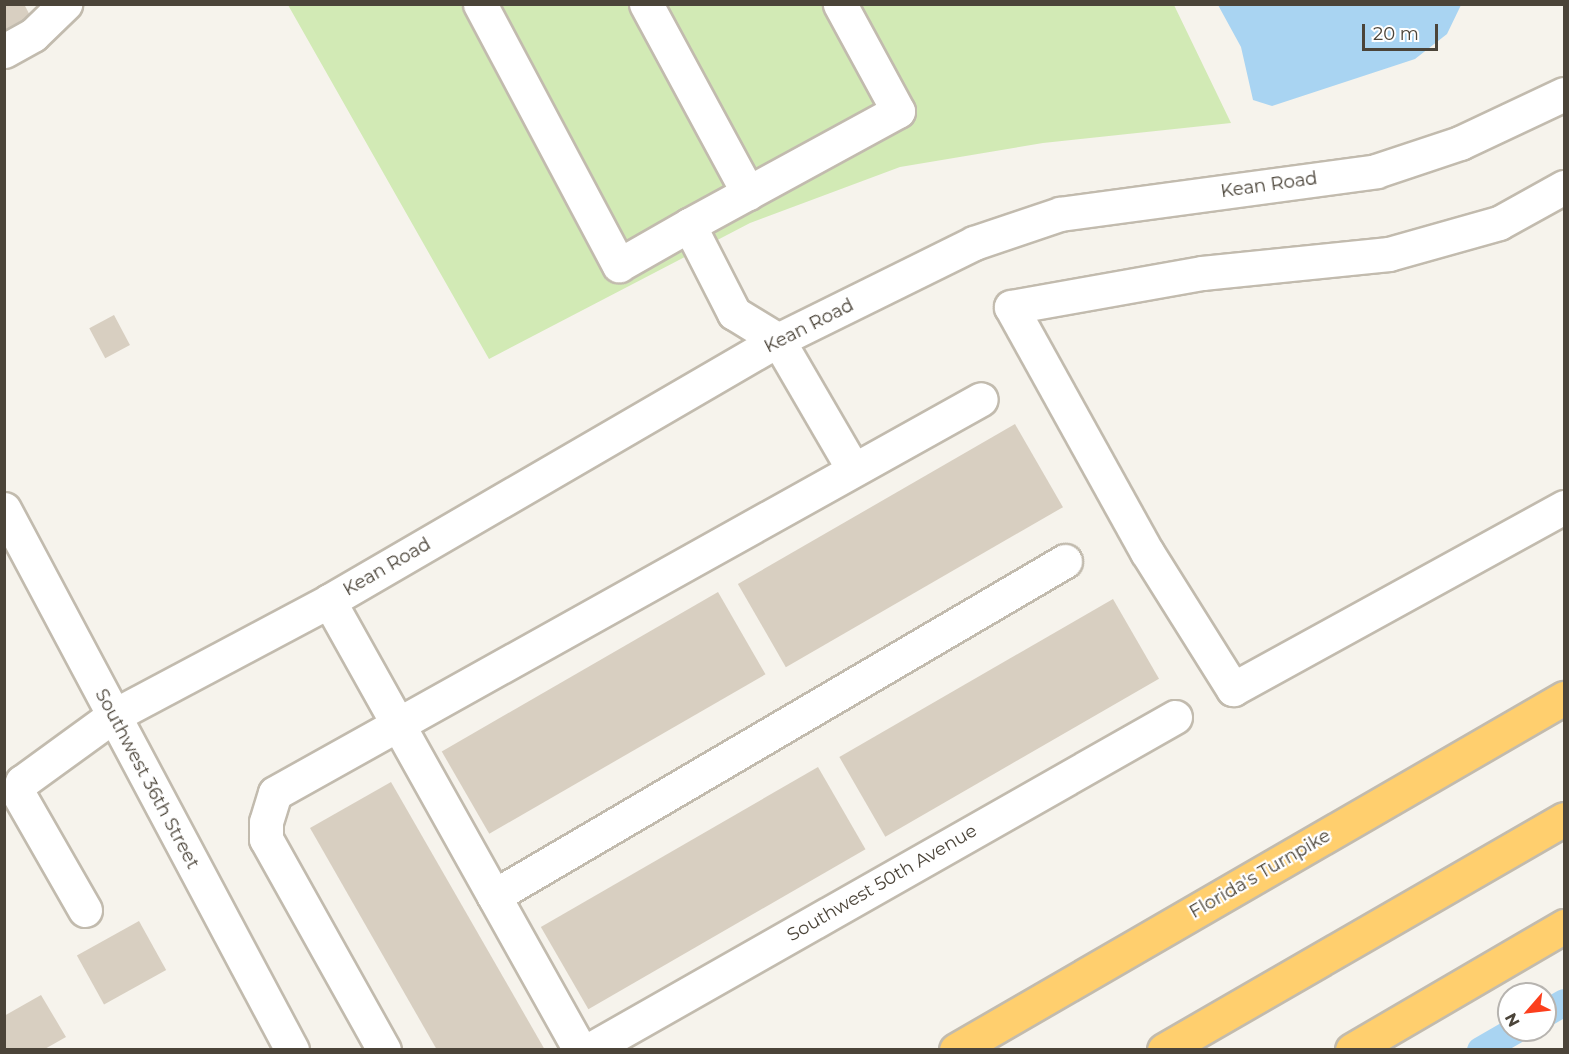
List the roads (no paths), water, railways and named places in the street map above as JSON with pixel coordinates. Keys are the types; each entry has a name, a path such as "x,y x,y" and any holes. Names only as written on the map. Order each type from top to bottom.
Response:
{"highway":[{"name":"Florida's Turnpike","path":"956,1050 1564,698"},
{"path":"1164,1050 1564,819"},
{"path":"1352,1050 1564,926"}],"street":[{"path":"4,51 33,35 65,4"},
{"path":"480,4 619,265 898,111 840,4"},
{"path":"646,4 748,193"},
{"name":"Kean Road","path":"85,910 18,793 22,782 113,716 328,601 778,340 974,243 1060,214 1377,171 1460,143 1564,94"},
{"path":"1564,187 1499,223 1389,254 1202,273 1011,307 1147,552 1233,689 1564,507"},
{"path":"689,225 734,313 778,340 853,470"},
{"path":"384,1050 266,839 266,822 275,793 397,722 981,399"},
{"name":"Southwest 36th Street","path":"4,509 286,1047"},
{"path":"494,896 1065,561"},
{"path":"328,601 580,1050"},
{"name":"Southwest 50th Avenue","path":"589,1050 1175,717"}],"water":[{"path":"1461,4 1447,34 1415,59 1272,106 1253,100 1241,47 1218,5"}],"waterway":[{"path":"1557,1006 1564,1002"},
{"path":"1480,1050 1497,1040"}]}
